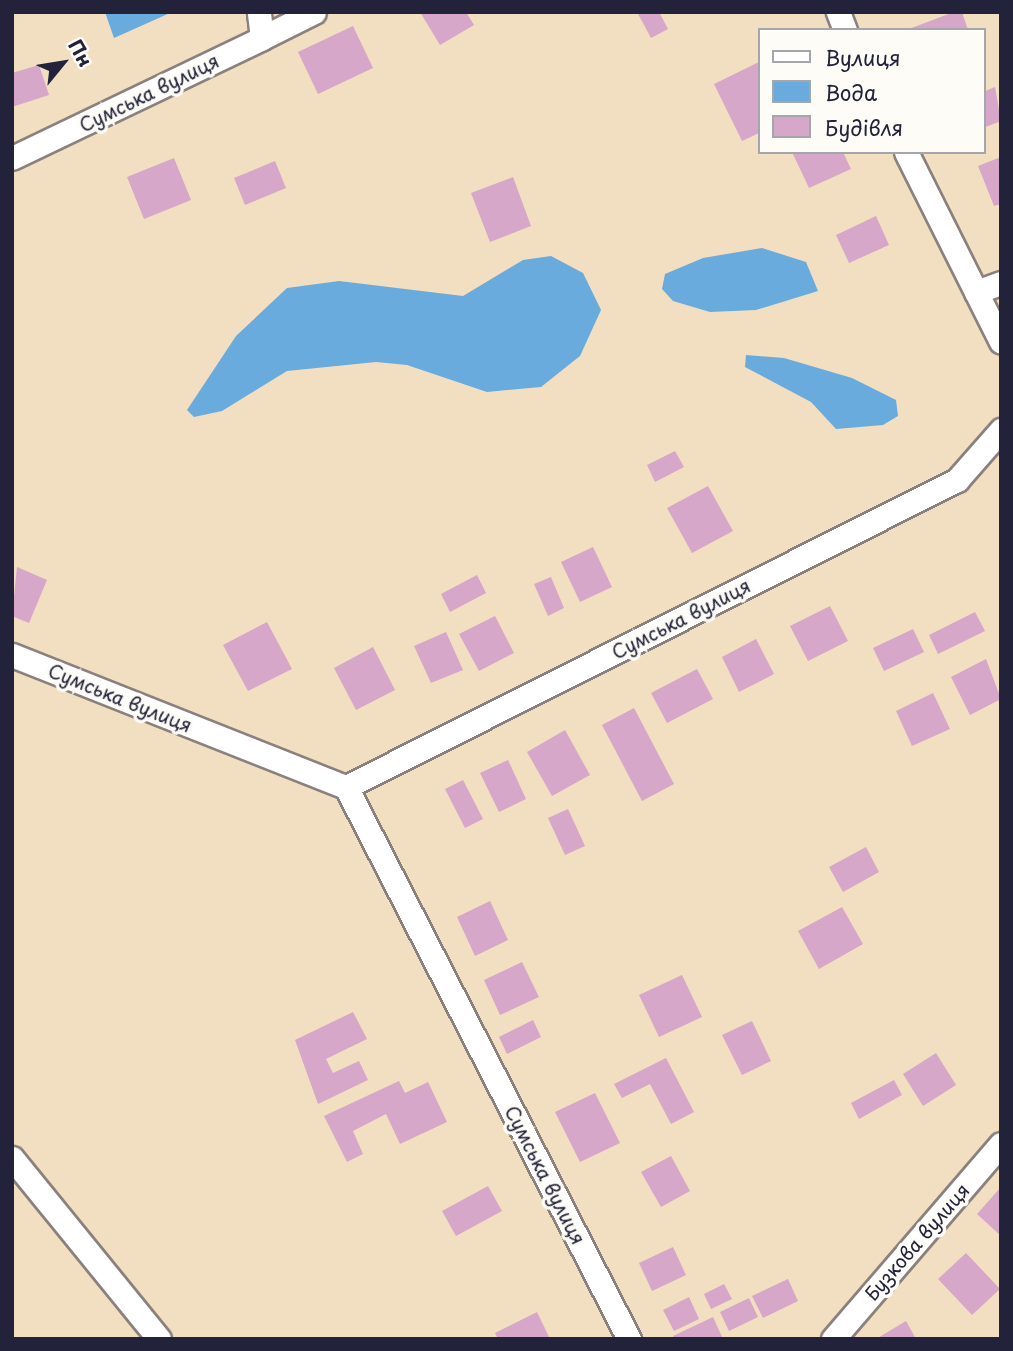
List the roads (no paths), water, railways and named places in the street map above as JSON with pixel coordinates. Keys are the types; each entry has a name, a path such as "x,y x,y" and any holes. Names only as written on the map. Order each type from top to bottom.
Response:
{"street":[{"path":"260,12 262,38"},
{"name":"Сумська вулиця","path":"12,158 314,12"},
{"path":"907,154 1001,342"},
{"path":"976,292 1001,284"},
{"name":"Сумська вулиця","path":"346,787 957,480 1001,430"},
{"name":"Сумська вулиця","path":"12,655 346,787 629,1339"},
{"name":"Бузкова вулиця","path":"833,1339 1001,1144"},
{"path":"12,1158 159,1339"}],"water":[{"path":"105,12 170,12 170,13 114,38"},
{"path":"762,248 806,262 818,291 756,310 710,312 673,301 662,289 665,274 703,258"},
{"path":"551,256 583,273 601,310 580,356 541,387 487,392 407,365 376,362 287,371 222,411 194,417 187,410 236,336 287,288 339,281 463,296 523,260"},
{"path":"746,355 784,358 852,378 896,400 898,416 883,425 836,429 811,402 745,367"}]}
